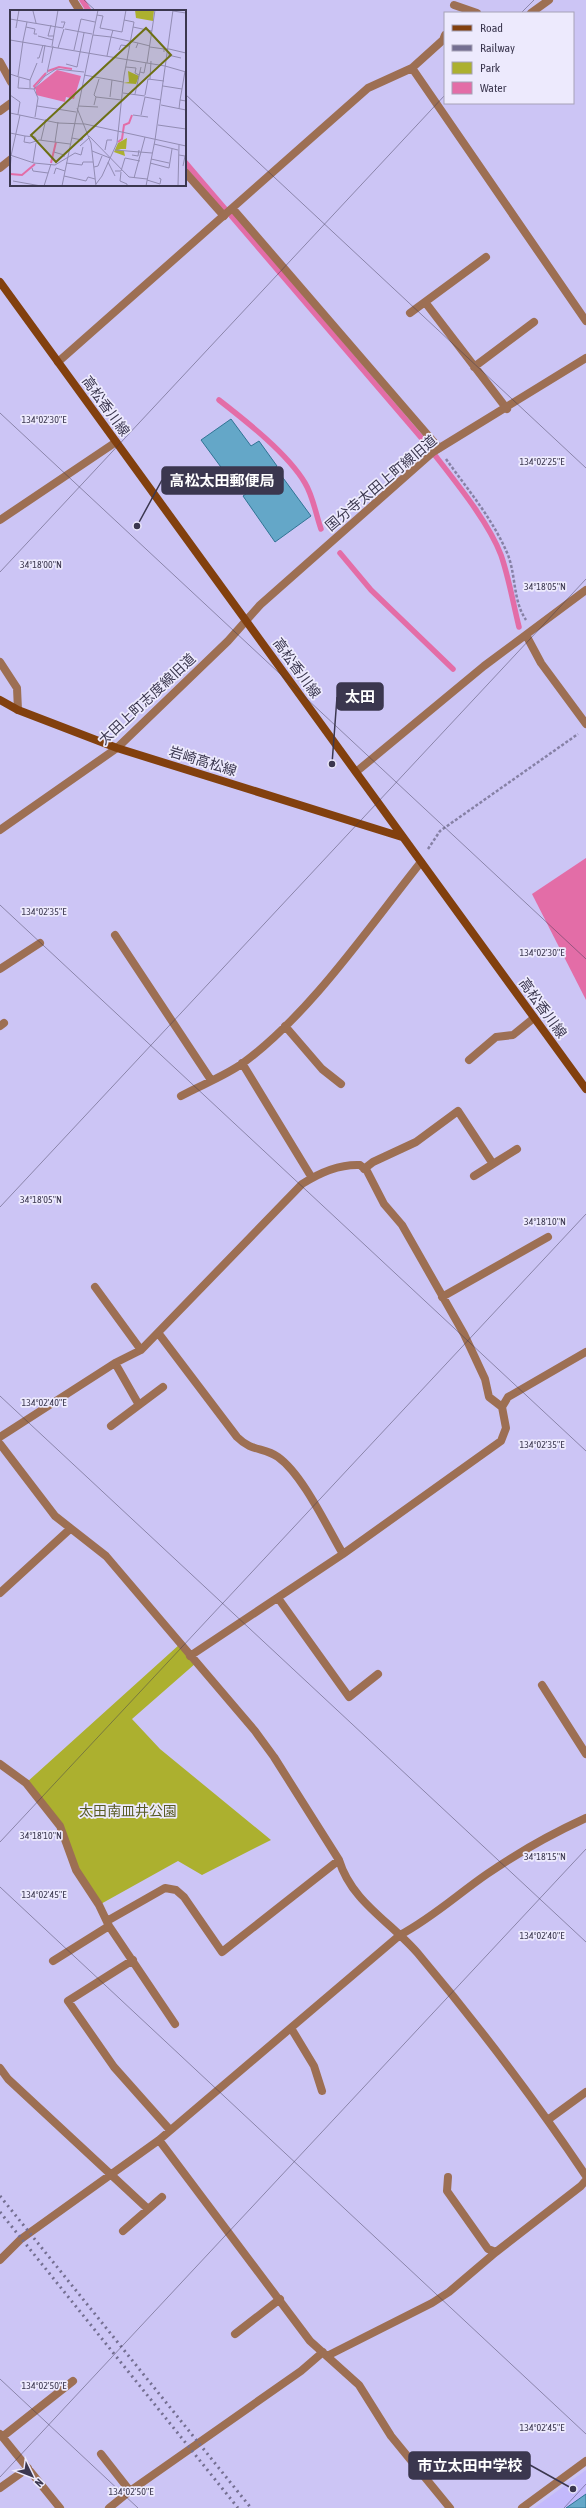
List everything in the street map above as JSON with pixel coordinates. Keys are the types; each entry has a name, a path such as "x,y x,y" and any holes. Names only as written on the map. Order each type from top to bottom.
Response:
{"main road":[{"name":"高松香川線","path":"0,282 586,1089"},
{"name":"岩崎高松線","path":"0,700 18,710 117,748 402,837"}],"street":[{"path":"73,0 79,10"},
{"path":"532,12 549,0"},
{"path":"454,6 474,12"},
{"path":"58,362 368,88 412,68 444,38"},
{"path":"0,62 10,80"},
{"path":"412,68 586,322"},
{"path":"0,111 10,104"},
{"path":"0,168 10,160"},
{"path":"186,173 229,212 434,452"},
{"path":"410,313 486,256"},
{"path":"425,302 507,409"},
{"path":"474,367 534,322"},
{"name":"国分寺太田上町線旧道","path":"247,621 260,605 434,452 507,409 586,358"},
{"path":"0,520 116,442"},
{"path":"356,772 398,735 586,590"},
{"name":"太田上町志度線旧道","path":"0,830 117,748 247,621"},
{"path":"526,635 541,663 586,724"},
{"path":"0,662 17,688 18,710"},
{"path":"181,1096 242,1063 285,1026 345,958 421,862"},
{"path":"115,935 211,1080"},
{"path":"0,969 40,943"},
{"path":"470,1060 496,1038 513,1034 534,1018"},
{"path":"285,1026 322,1069 341,1084"},
{"path":"242,1063 312,1178"},
{"path":"364,1169 373,1162 416,1142 458,1112 493,1164"},
{"path":"474,1176 517,1149"},
{"path":"0,1437 115,1363 141,1350 160,1334 302,1184 331,1169 350,1164 360,1165 364,1169 384,1204 402,1225 464,1334 485,1379 489,1397 502,1407 506,1428 502,1441 343,1554 190,1656"},
{"path":"442,1297 548,1237"},
{"path":"95,1287 141,1350"},
{"path":"160,1334 237,1437 246,1446 278,1457 305,1487 343,1554"},
{"path":"502,1407 508,1397 586,1352"},
{"path":"115,1363 139,1405"},
{"path":"111,1426 163,1387"},
{"path":"0,1444 55,1516 106,1556 270,1752 340,1860 343,1874 354,1892 419,1954 549,2119 586,2176"},
{"path":"0,1593 70,1529"},
{"path":"278,1598 349,1697 378,1674"},
{"path":"542,1685 586,1754"},
{"path":"0,1764 26,1783 60,1826 76,1870 99,1905 108,1924 175,2024"},
{"path":"0,2260 21,2239 159,2140 400,1935 422,1924 487,1874 545,1837 586,1818"},
{"path":"53,1961 164,1888 176,1890 184,1897 222,1952 340,1860"},
{"path":"133,1960 68,2001 114,2067 170,2130"},
{"path":"291,2028 314,2066 322,2091"},
{"path":"0,2068 8,2079 148,2209"},
{"path":"549,2119 586,2092"},
{"path":"159,2140 280,2298 310,2341 359,2385 391,2436 450,2508"},
{"path":"448,2177 447,2191 488,2249 496,2252"},
{"path":"109,2508 130,2490 325,2354 432,2303 449,2292 496,2252 581,2186 586,2180"},
{"path":"123,2231 162,2197"},
{"path":"235,2334 280,2298"},
{"path":"60,2508 1,2435 73,2382"},
{"path":"101,2454 130,2490"},
{"path":"522,2508 586,2461"},
{"path":"0,2488 28,2468"}],"path":[{"path":"434,452 496,528 509,557 520,611 534,629"},
{"path":"421,862 440,831 576,734 581,735"}],"shaded area":[{"path":"586,2470 586,2508 534,2508"}],"green space":[{"name":"太田南皿井公園","path":"180,1644 196,1663 132,1719 160,1749 271,1840 202,1875 178,1861 99,1905 76,1870 60,1826 26,1783"}],"water":[{"path":"586,858 586,1000 532,894"}],"building":[{"path":"231,419 251,446 259,441 277,466 240,493 201,440"},
{"path":"278,471 311,516 275,542 243,496"},
{"path":"586,2494 586,2508 566,2508"}],"waterway":[{"path":"82,0 88,10"},
{"path":"186,163 424,441 477,511 495,541 501,555 509,582 519,627"},
{"path":"219,400 266,438 298,472 310,494 321,529"},
{"path":"340,553 371,590 453,669"}],"railway":[{"path":"0,2196 251,2508"},
{"path":"0,2212 238,2508"}],"place":[{"name":"高松太田郵便局","path":"137,526"},
{"name":"太田","path":"332,764"},
{"name":"市立太田中学校","path":"573,2489"}]}
